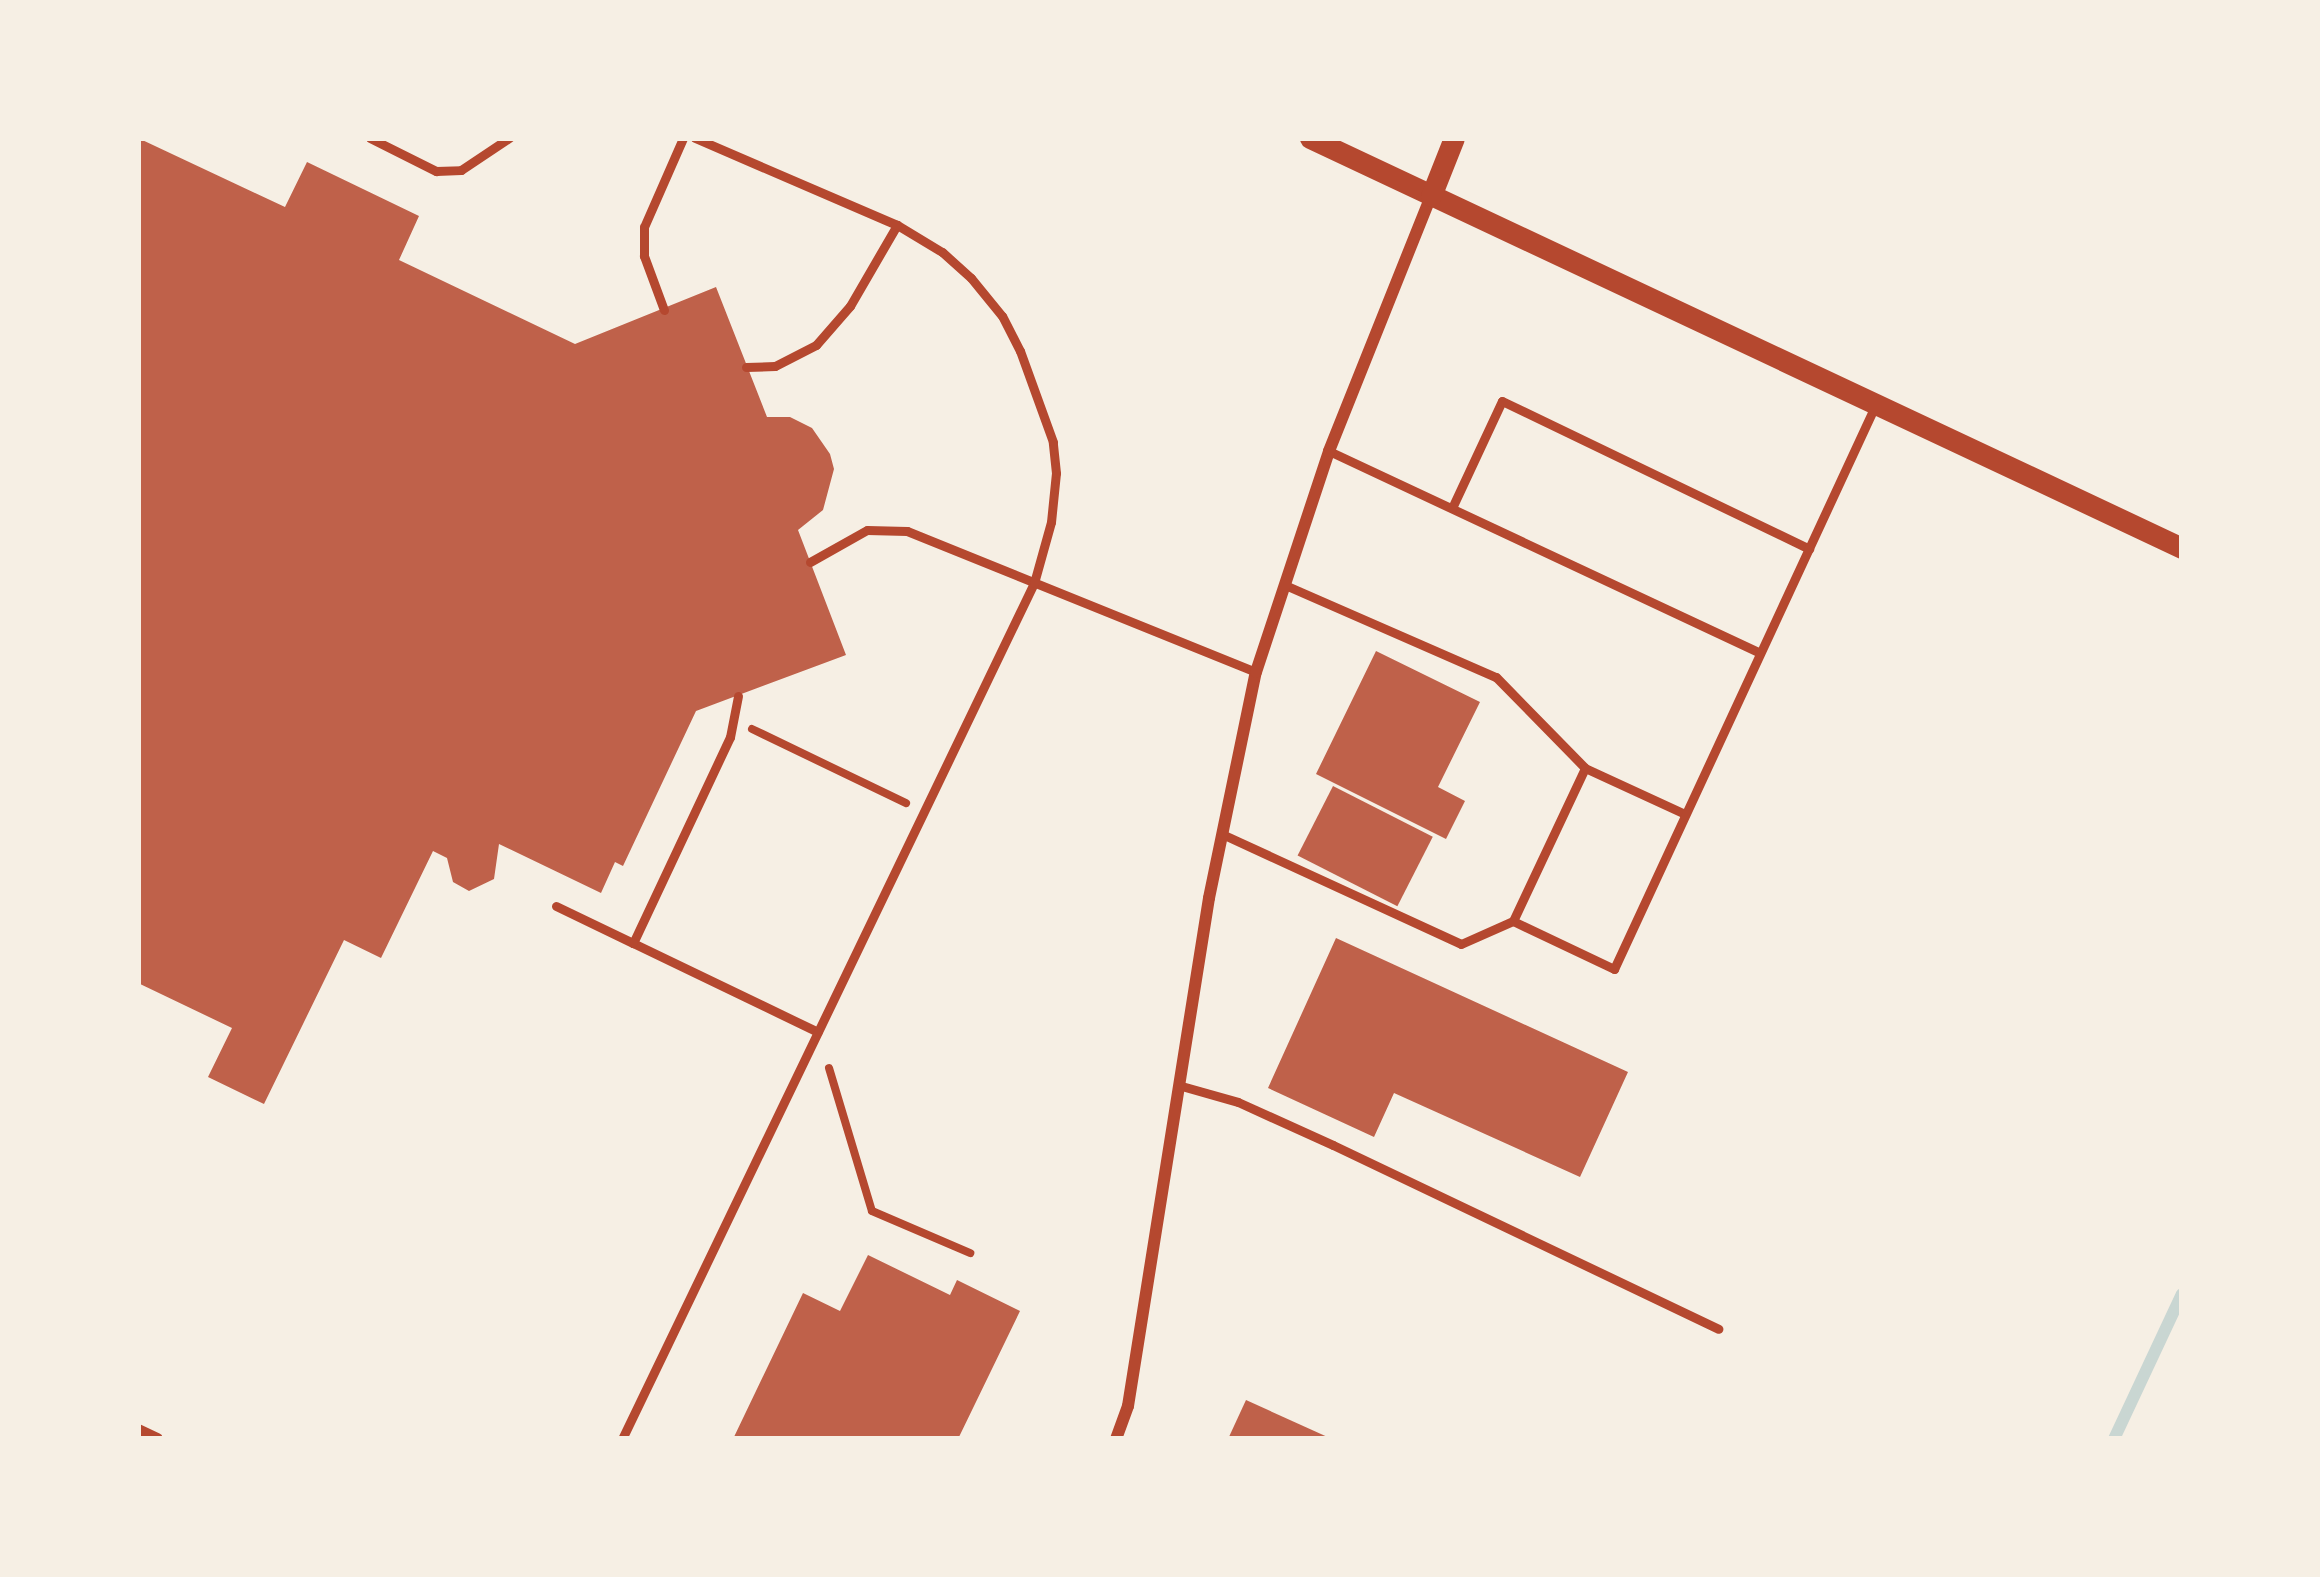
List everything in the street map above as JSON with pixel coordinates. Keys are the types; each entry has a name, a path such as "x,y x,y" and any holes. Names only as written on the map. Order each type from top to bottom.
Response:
{"street":[{"path":"1310,138 2182,548"},
{"path":"1116,1439 1128,1406 1178,1085 1256,672 1329,451 1454,138"},
{"path":"138,1430 158,1439"}],"lane":[{"path":"370,138 436,171 461,170 509,138"},
{"path":"664,310 644,256 644,227 682,138"},
{"path":"622,1439 1034,583 1051,522 1056,473 1038,393 1003,316 942,252 897,225 695,138"},
{"path":"746,367 776,366 816,345 850,305 897,225"},
{"path":"1452,508 1502,401 1809,549"},
{"path":"1513,922 1613,969 1876,404"},
{"path":"1329,451 1760,653"},
{"path":"810,562 848,537 884,528 934,541 1256,672"},
{"path":"1285,585 1496,677 1585,768 1685,814"},
{"path":"633,943 730,736 737,696"},
{"path":"1222,834 1461,944 1513,922 1585,768"},
{"path":"556,907 818,1032"},
{"path":"1178,1085 1257,1111 1718,1329"}],"path":[{"path":"733,720 924,812"},
{"path":"818,1032 872,1211 970,1253"}],"building":[{"path":"138,138 285,207 307,162 419,216 399,260 575,344 716,287 767,417 790,417 812,428 834,469 823,510 798,530 846,655 696,711 623,866 615,862 601,893 499,844 494,879 469,891 453,882 447,858 433,851 381,958 344,940 264,1104 208,1077 232,1028 138,983"},
{"path":"1376,651 1480,702 1438,787 1465,801 1446,839 1316,774"},
{"path":"1333,786 1433,837 1397,906 1298,855"},
{"path":"1336,938 1628,1072 1580,1177 1394,1093 1374,1137 1268,1088"},
{"path":"868,1255 950,1295 957,1280 1020,1311 958,1439 733,1439 803,1293 840,1311"},
{"path":"1246,1400 1332,1439 1228,1439"}],"waterway":[{"path":"2114,1439 2182,1294"}]}
